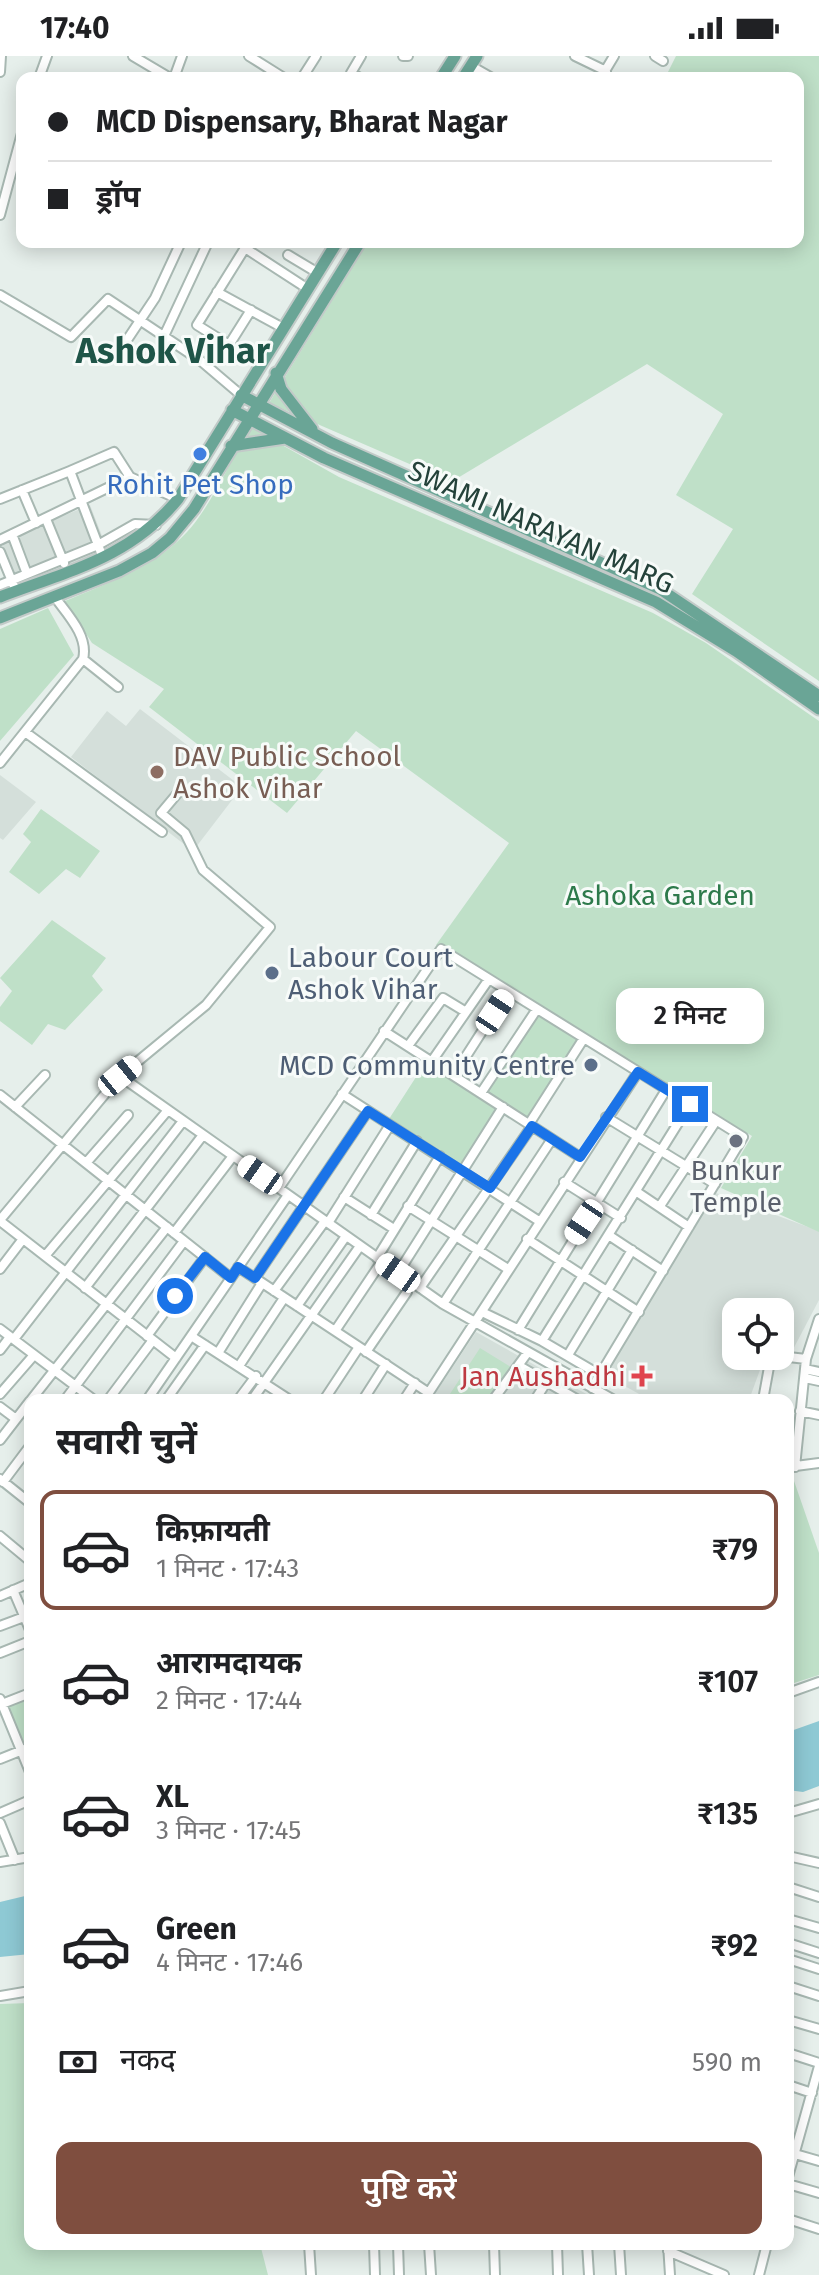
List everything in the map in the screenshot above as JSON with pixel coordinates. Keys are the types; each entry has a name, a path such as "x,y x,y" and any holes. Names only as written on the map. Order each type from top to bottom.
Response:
{"main road":[{"path":"0,597 14,586 65,566 103,558 157,525 178,499 333,248"},
{"path":"0,618 119,571 170,538 194,509 356,248"},
{"path":"276,373 281,389 318,436"},
{"name":"SWAMI NARAYAN MARG","path":"241,395 318,436 660,589 819,696"},
{"name":"SWAMI NARAYAN MARG","path":"232,410 285,438 656,602 736,651 819,709"},
{"path":"231,446 285,438"}],"street":[{"path":"0,72 1,56"},
{"path":"133,56 161,72"},
{"path":"249,56 274,72"},
{"path":"575,56 602,72"},
{"path":"0,215 16,155"},
{"path":"125,343 142,320 178,248"},
{"path":"165,334 205,248"},
{"path":"251,310 229,345 197,325 245,248 308,289"},
{"path":"288,255 318,273"},
{"path":"217,292 283,328"},
{"path":"0,295 71,337 104,300 165,334 241,395"},
{"path":"0,499 114,452 130,477 178,499"},
{"path":"70,471 103,558"},
{"path":"0,540 83,503 130,477"},
{"path":"22,490 36,523"},
{"path":"46,519 65,566"},
{"path":"0,585 14,586 27,574 65,566 135,524 157,525"},
{"path":"12,534 27,574"},
{"path":"0,552 14,586"},
{"path":"0,763 83,659 85,651 81,635 54,596"},
{"path":"83,659 118,687"},
{"path":"25,732 162,832"},
{"path":"176,1358 0,1220 120,1076 206,1005 270,927 203,870 185,833 161,813 182,788"},
{"path":"279,1188 441,949 690,1104 744,1140 592,1388"},
{"path":"432,1061 489,979"},
{"path":"454,1075 508,991"},
{"path":"408,1046 443,998 466,1012"},
{"path":"481,1093 537,1009"},
{"path":"384,1031 580,1157"},
{"path":"420,1288 490,1188 584,1038"},
{"path":"428,1394 638,1072"},
{"path":"15,1107 45,1075"},
{"path":"120,1076 443,1304 603,1394"},
{"path":"518,1330 666,1090"},
{"path":"342,1094 539,1221"},
{"path":"0,1095 231,1278"},
{"path":"542,1341 690,1104"},
{"path":"398,1273 503,1107"},
{"path":"45,1256 168,1110"},
{"path":"218,1353 258,1280 368,1111"},
{"path":"86,1163 128,1115"},
{"path":"606,1117 715,1184"},
{"path":"0,1350 183,1121"},
{"path":"660,1206 716,1121"},
{"path":"274,1291 344,1197 390,1125"},
{"path":"85,1288 203,1135"},
{"path":"443,1304 552,1139"},
{"path":"371,1215 417,1141"},
{"path":"35,1394 105,1304 233,1156"},
{"path":"335,1331 440,1156"},
{"path":"564,1182 621,1218"},
{"path":"637,1192 689,1227"},
{"path":"151,1394 288,1195"},
{"path":"344,1197 394,1229"},
{"path":"408,1206 508,1269"},
{"path":"297,1306 346,1236"},
{"path":"610,1236 663,1271"},
{"path":"0,1269 23,1239"},
{"path":"527,1239 639,1312"},
{"path":"70,1394 184,1241"},
{"path":"244,1394 311,1315 360,1246"},
{"path":"568,1355 632,1250"},
{"path":"112,1394 205,1257"},
{"path":"238,1267 415,1383 425,1394"},
{"path":"329,1394 407,1292"},
{"path":"239,1366 284,1298"},
{"path":"482,1312 542,1341 600,1375"},
{"path":"794,1448 805,1369 819,1319"},
{"path":"0,1329 86,1394"},
{"path":"191,1336 281,1394"},
{"path":"170,1394 205,1345"},
{"path":"501,1394 528,1352"},
{"path":"0,1394 34,1355"},
{"path":"794,1363 819,1381"},
{"path":"367,1394 386,1364"},
{"path":"521,1367 568,1394"},
{"path":"539,1394 556,1367"},
{"path":"805,1369 819,1372"},
{"path":"764,1394 768,1370"},
{"path":"254,1394 260,1379"},
{"path":"408,1394 415,1383"},
{"path":"0,1407 16,1419"},
{"path":"0,1440 24,1409"},
{"path":"800,1411 819,1415"},
{"path":"24,1453 2,1480 24,1498"},
{"path":"794,1467 819,1463"},
{"path":"0,1536 24,1556"},
{"path":"0,1596 24,1585"},
{"path":"0,1626 24,1617 13,1590"},
{"path":"0,1653 24,1643"},
{"path":"794,1691 819,1682"},
{"path":"24,1695 1,1702 24,1745"},
{"path":"0,1759 24,1750"},
{"path":"0,1813 24,1803"},
{"path":"794,1811 819,1804"},
{"path":"0,1823 15,1860"},
{"path":"794,1857 819,1863"},
{"path":"0,1862 24,1858"},
{"path":"794,1889 819,1897"},
{"path":"794,1921 819,1928"},
{"path":"794,1945 819,1953"},
{"path":"794,1961 819,1969"},
{"path":"794,1988 819,1996"},
{"path":"0,1996 24,1992"},
{"path":"794,2022 819,2029"},
{"path":"794,2055 819,2064 794,2147"},
{"path":"794,2087 812,2093"},
{"path":"794,2154 819,2161"},
{"path":"794,2186 819,2193"},
{"path":"794,2221 819,2229"},
{"path":"309,2250 311,2275"},
{"path":"374,2250 375,2275"},
{"path":"398,2250 399,2275"},
{"path":"429,2250 431,2275"},
{"path":"494,2250 495,2275"},
{"path":"557,2250 558,2275"},
{"path":"587,2250 589,2275"},
{"path":"619,2250 621,2275"},
{"path":"668,2250 670,2275"},
{"path":"672,2250 724,2275"},
{"path":"759,2275 765,2250"}],"shaded area":[{"path":"90,505 108,551 18,584 1,541"},
{"name":"DAV Public School Ashok Vihar","path":"140,709 242,787 193,851 71,757 107,711 126,726"},
{"path":"0,775 36,802 3,840 0,838"},
{"path":"716,1193 819,1231 819,1300 794,1348 794,1298 722,1298 722,1370 760,1370 751,1394 639,1394 603,1374"},
{"path":"476,1332 586,1394 435,1394"}],"green space":[{"path":"676,56 819,56 819,681 692,594 733,529 676,495 723,414 647,364 451,482 269,403 364,248 804,248 804,72 668,72"},
{"name":"Ashoka Garden","path":"250,427 339,477 653,613 706,643 819,721 819,1232 721,1188 752,1136 436,945 509,843 356,731 287,813 149,707 164,689 92,643 65,601 146,564 187,532 204,510"},
{"path":"48,608 74,655 0,741 0,629"},
{"path":"41,809 100,851 80,878 66,869 39,894 9,872 31,842 23,834"},
{"path":"52,920 106,958 92,976 103,990 65,1030 48,1024 32,1045 0,1021 0,1007 12,991 0,978"},
{"path":"539,1016 579,1039 527,1118 487,1092"},
{"path":"425,1063 497,1109 461,1165 389,1119"},
{"path":"480,1348 514,1369 498,1394 450,1394"},
{"path":"794,1481 819,1553 819,1675 794,1683"},
{"path":"24,1698 24,1747 22,1748 4,1706"},
{"path":"24,2003 24,2250 262,2250 268,2275 0,2275 0,2004"}],"water":[{"path":"819,1721 819,1786 803,1792 794,1791 794,1730"},
{"path":"24,1896 24,1955 0,1957 0,1902"}],"place":[{"name":"Rohit Pet Shop","path":"200,454"},
{"name":"DAV Public School Ashok Vihar","path":"157,772"},
{"name":"Labour Court Ashok Vihar","path":"272,973"},
{"name":"MCD Community Centre","path":"591,1065"},
{"name":"Bunkur Temple","path":"736,1141"},
{"name":"Jan Aushadhi","path":"642,1376"}],"district":[{"name":"Ashok Vihar","path":"173,351"}],"route":[{"path":"175,1296 205,1257 231,1278 238,1267 255,1278 368,1111 490,1188 532,1126 580,1157 638,1072 690,1104"}]}
